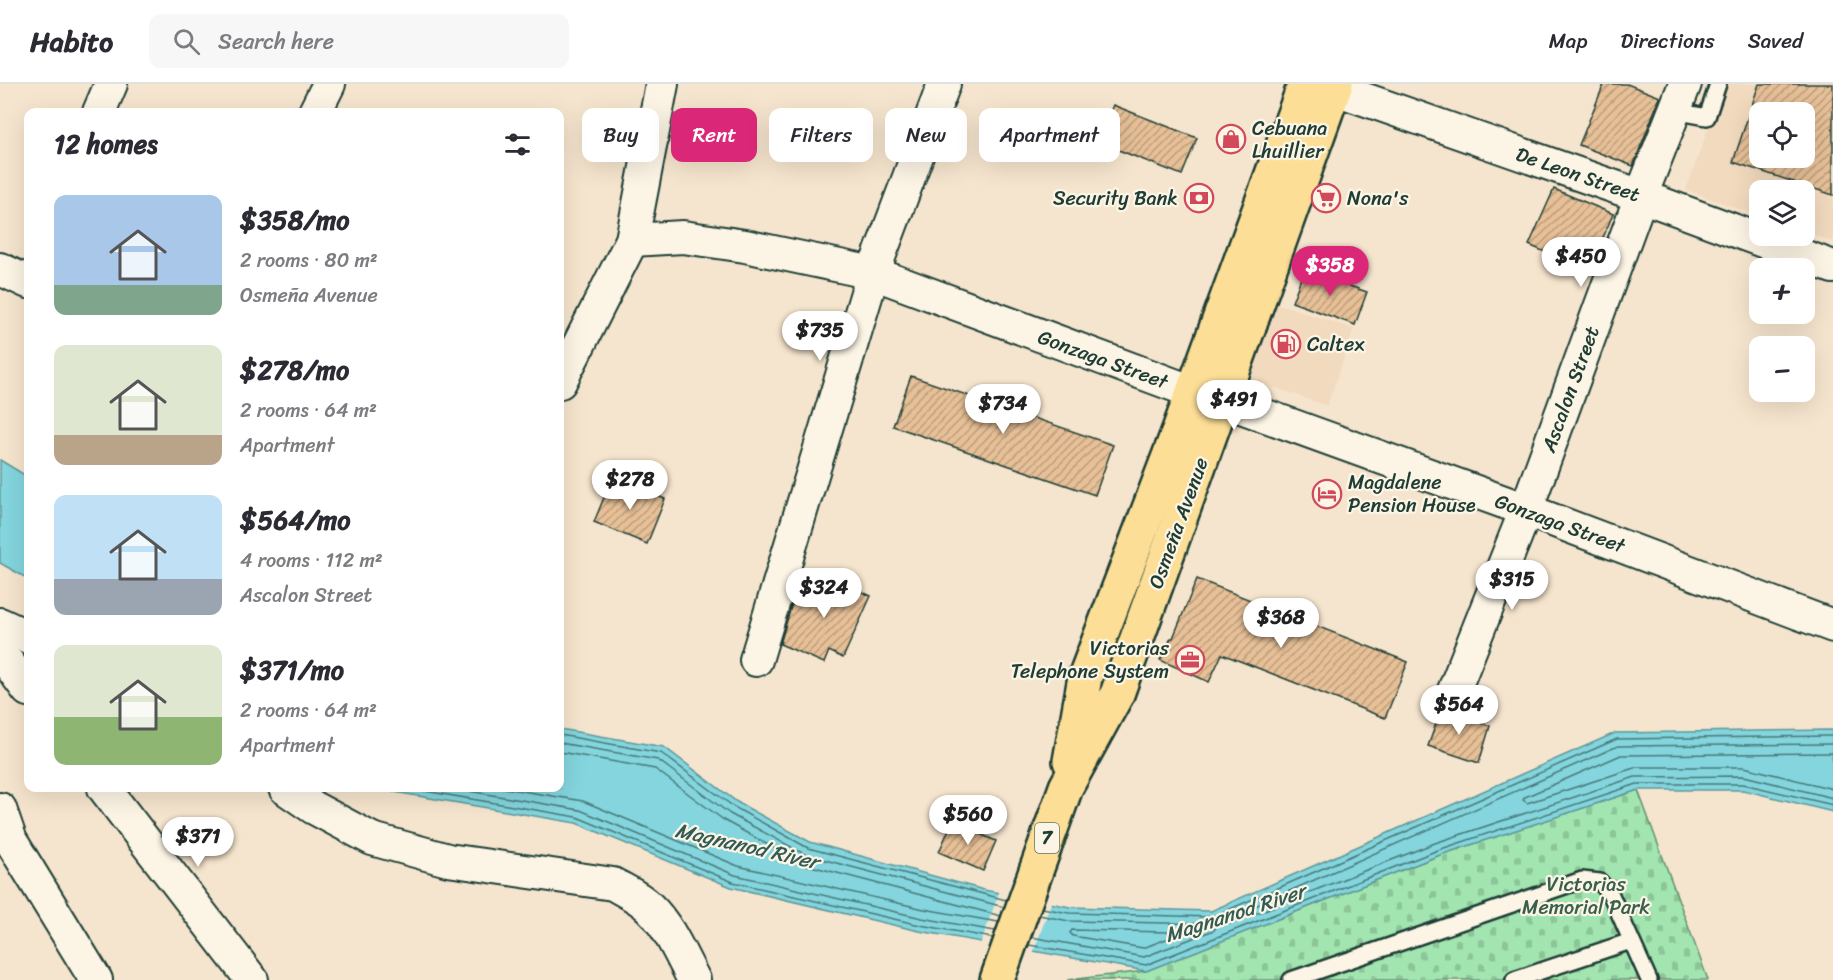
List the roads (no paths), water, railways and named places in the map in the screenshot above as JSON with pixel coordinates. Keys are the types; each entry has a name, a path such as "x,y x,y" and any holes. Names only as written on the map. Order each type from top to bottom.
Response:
{"main road":[{"name":"Osmeña Avenue","path":"997,980 1066,787 1085,676 1207,396 1324,85"}],"street":[{"path":"101,108 111,84"},
{"path":"317,108 329,84"},
{"path":"564,374 632,240 662,84"},
{"path":"756,660 873,273 944,84"},
{"name":"De Leon Street","path":"1324,85 1641,196 1833,267"},
{"name":"Ascalon Street","path":"1453,693 1526,510 1641,196 1680,98"},
{"name":"Gonzaga Street","path":"632,240 683,237 746,246 873,273 1526,510 1833,626"},
{"path":"0,624 24,635"},
{"path":"0,652 24,685"},
{"path":"107,792 252,980"},
{"path":"291,792 314,808 372,839 448,860 613,884 650,907 694,980"},
{"path":"0,809 6,844 96,980"}],"lane":[{"path":"1680,98 1707,117 1718,84"},
{"path":"1291,980 1582,880 1600,882 1611,895 1649,980"},
{"path":"1515,980 1631,941"}],"water":[{"path":"0,460 24,475 24,577 0,563"},
{"name":"Magnanod River","path":"564,730 664,747 737,802 810,842 984,890 1070,907 1211,911 1615,733 1832,730 1833,812 1743,790 1638,790 1440,855 1146,971 919,931 731,887 576,823 394,792 564,792"}],"place":[{"name":"Cebuana Lhuillier","path":"1231,139"},
{"name":"Security Bank","path":"1199,198"},
{"name":"Nona's","path":"1326,198"},
{"name":"Caltex","path":"1286,344"},
{"name":"Magdalene Pension House","path":"1327,494"},
{"name":"Victorias Telephone System","path":"1190,660"}],"park label":[{"name":"Victorias Memorial Park","path":"1586,896"}]}
